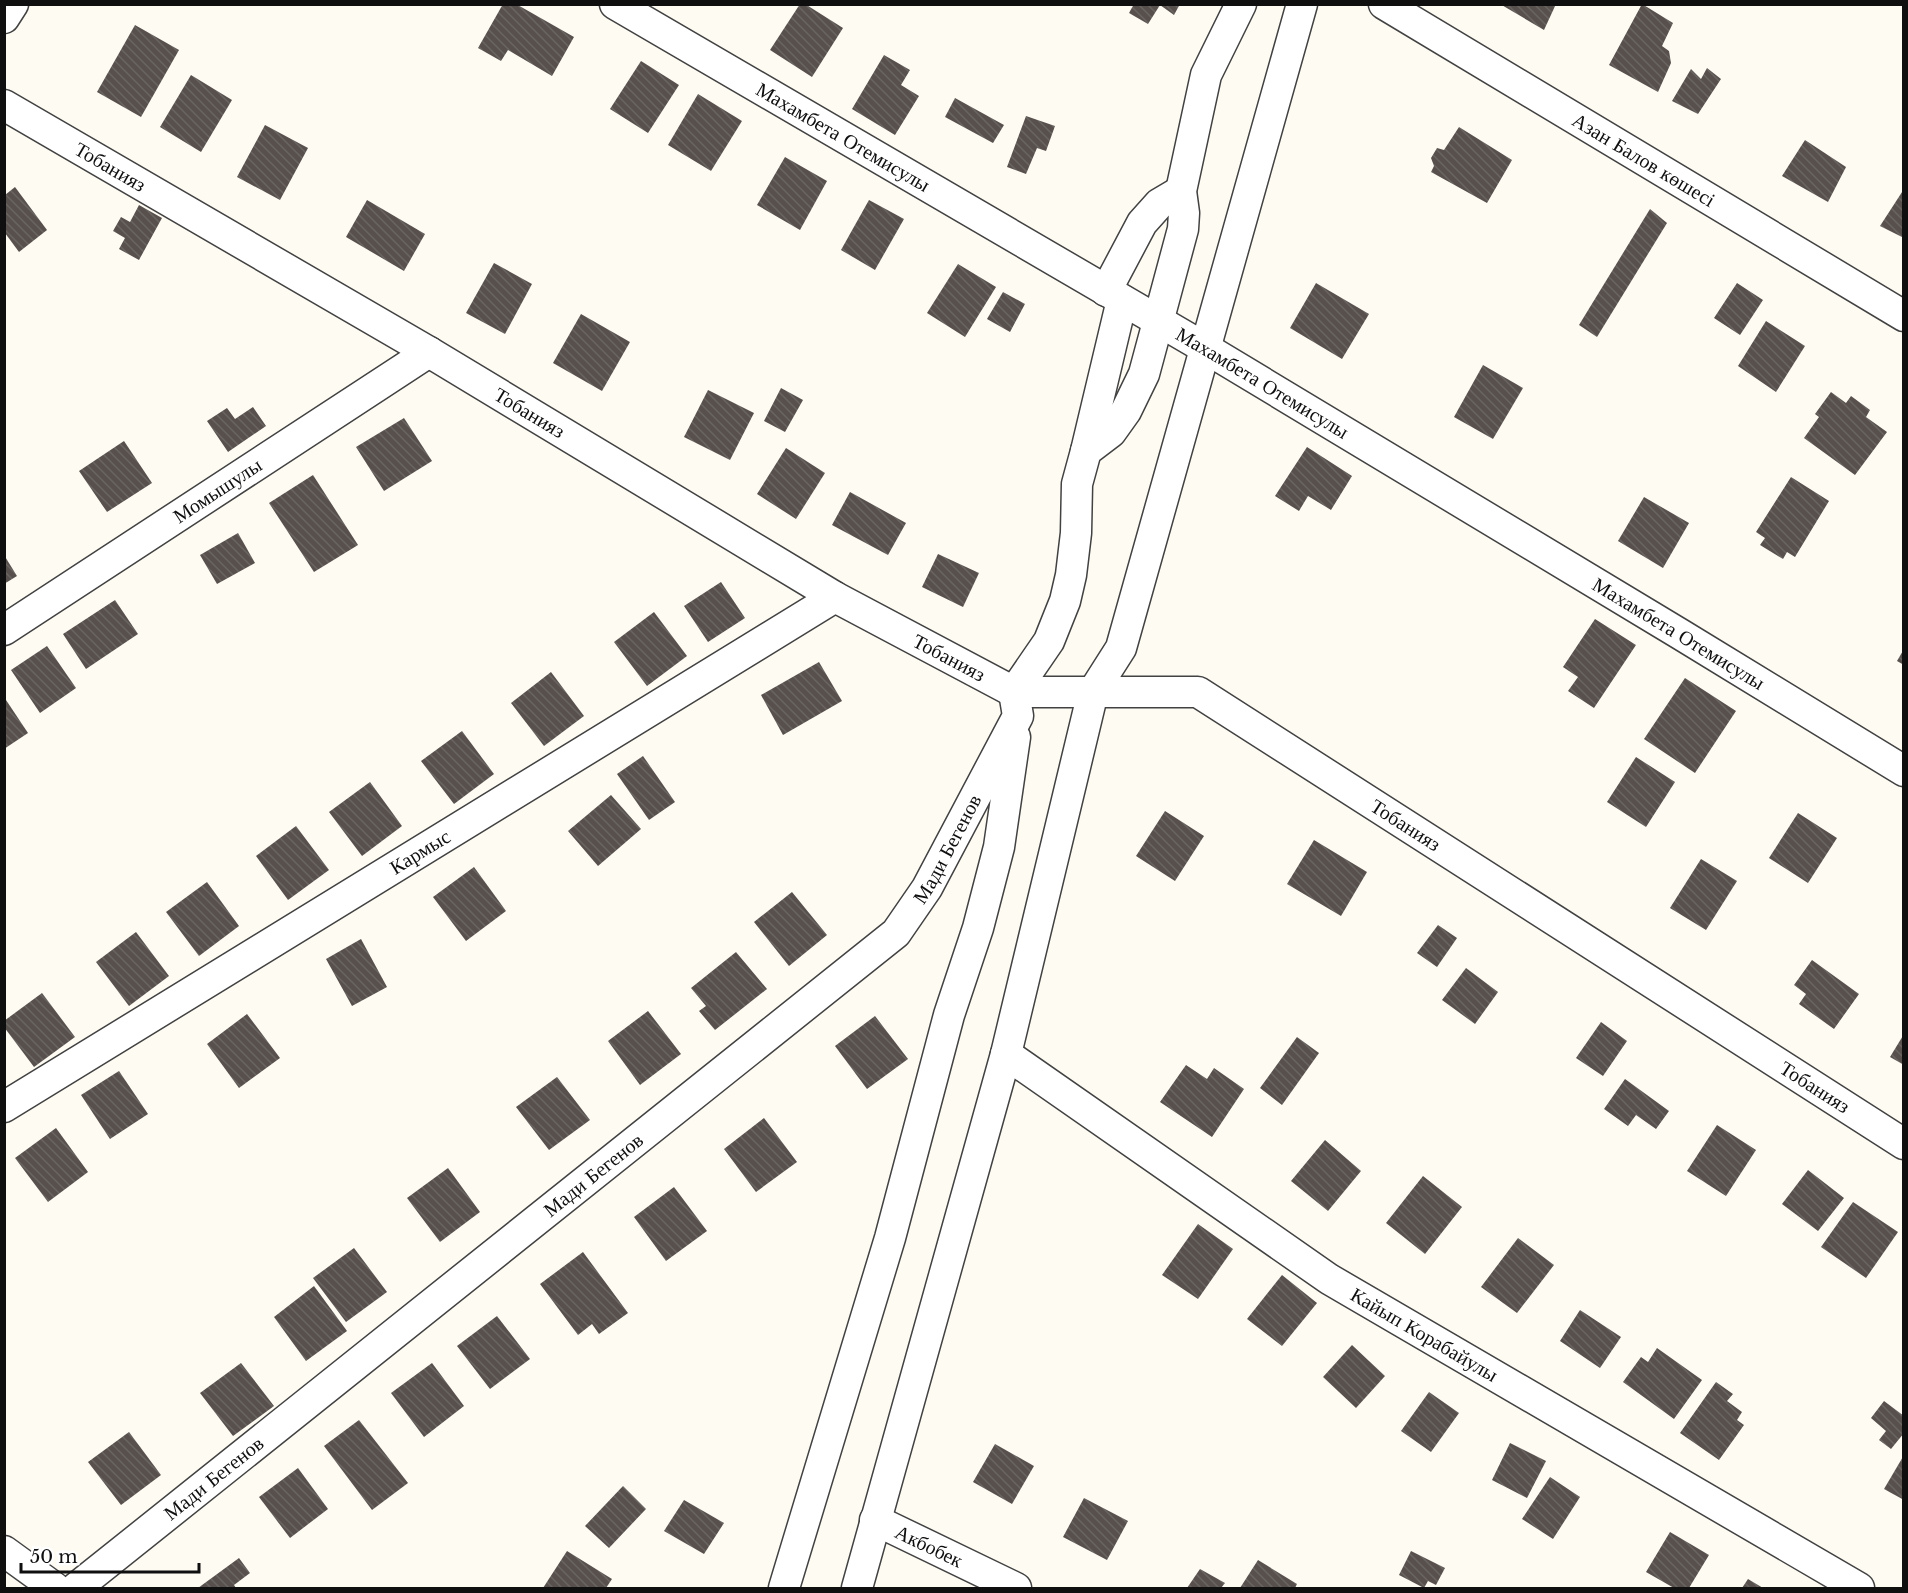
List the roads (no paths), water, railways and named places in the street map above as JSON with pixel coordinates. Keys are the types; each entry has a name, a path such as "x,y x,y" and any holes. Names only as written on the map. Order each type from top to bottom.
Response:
{"street":[{"path":"4,18 13,4"},
{"name":"Махамбета Отемисулы","path":"615,4 1205,348 1904,771"},
{"path":"1086,451 1111,432 1126,411 1144,374 1183,230 1184,213 1181,191 1206,75 1241,4"},
{"path":"857,1588 1006,1054 1093,692 1121,648 1302,4"},
{"name":"Азан Балов көшесі","path":"1384,4 1904,316"},
{"name":"Тобанияз","path":"4,105 429,352 1016,704 1093,692 1198,692 1904,1144"},
{"name":"Мади Бегенов","path":"76,1588 896,933 927,888 1049,641 1065,601 1076,533 1077,484 1086,451 1114,296 1142,223 1159,204 1181,191"},
{"name":"Момышулы","path":"4,630 429,352"},
{"name":"Кармыс","path":"4,1107 835,597"},
{"path":"784,1588 890,1238 949,1015 978,928 999,847 1016,704"},
{"name":"Кайып Корабайулы","path":"1006,1054 1329,1279 1859,1588"},
{"name":"Акбобек","path":"875,1520 1016,1588"},
{"path":"4,1551 55,1588"}]}
